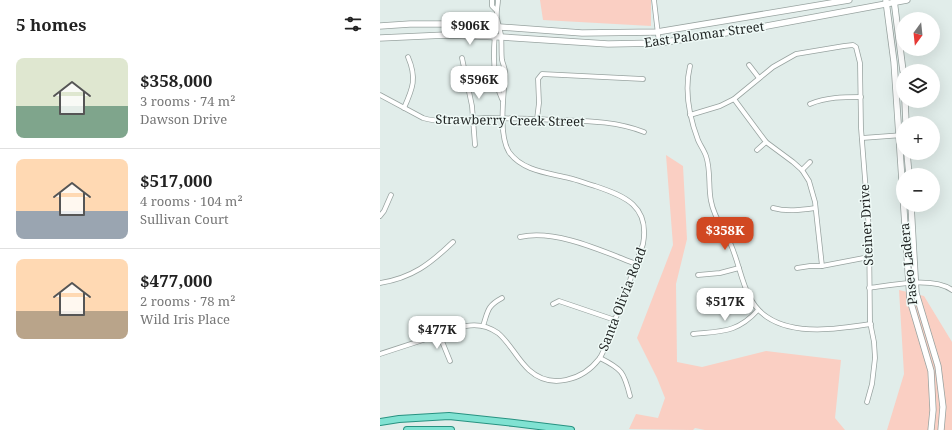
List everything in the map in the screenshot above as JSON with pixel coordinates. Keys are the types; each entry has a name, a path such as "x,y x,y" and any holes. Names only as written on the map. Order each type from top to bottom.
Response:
{"main road":[{"name":"East Palomar Street","path":"380,26 410,24 461,24 582,33 657,32 849,0"},
{"name":"East Palomar Street","path":"380,38 446,36 502,37 594,44 659,43 744,30 886,2 907,0"},
{"path":"894,1 902,64"},
{"name":"Paseo Ladera","path":"886,2 899,116"},
{"name":"Paseo Ladera","path":"902,160 908,283 910,300 931,370 933,404 931,430"},
{"name":"Paseo Ladera","path":"910,212 916,293 938,366 943,407 941,430"},
{"path":"380,422 399,419 449,416 571,430"},
{"path":"407,430 451,430"}],"street":[{"name":"Santa Olivia Road","path":"492,0 492,6 496,10"},
{"name":"Santa Olivia Road","path":"498,0 496,10 498,27 502,37 502,60 505,66 505,90 502,99"},
{"path":"654,0 659,43"},
{"name":"Santa Olivia Road","path":"483,326 492,329 501,336 530,371 547,379 563,381 574,378 586,372 600,358 643,244 644,230 641,216 633,204 625,197 575,179 530,168 514,158 508,150 504,140 502,99 496,80 495,37 498,27"},
{"name":"Steiner Drive","path":"759,78 772,67 796,54 844,46 853,45 856,47 860,63 862,138 869,230 869,288 875,358 872,384 867,402"},
{"path":"404,108 413,88 412,67 408,57"},
{"path":"462,58 474,119 475,145"},
{"path":"690,115 720,106 734,99 759,78 749,65"},
{"path":"690,66 687,84 690,115 699,142 706,156 710,200 714,215 728,239 746,291 758,310 768,318 779,323 807,329 840,329 871,324"},
{"path":"537,119 539,103 538,79 542,74 643,79"},
{"name":"Strawberry Creek Street","path":"380,95 423,118 431,120 444,121 503,118 602,122 644,132"},
{"path":"810,104 823,99 861,97"},
{"path":"734,99 766,142 802,170 809,181 815,202 822,266"},
{"path":"862,138 896,135"},
{"path":"757,150 766,142"},
{"path":"802,170 810,162"},
{"path":"380,216 384,211 391,195"},
{"path":"773,208 781,210 796,210 815,208"},
{"path":"520,237 530,235 541,236 581,243 636,264"},
{"path":"380,283 398,279 420,269 437,258 453,242"},
{"path":"796,268 822,266 869,257"},
{"path":"698,275 720,273 739,268"},
{"path":"869,288 915,283 940,284 952,290"},
{"path":"380,354 466,326 483,326 492,303 502,298"},
{"path":"553,304 559,301 615,320"},
{"path":"693,334 720,331 736,327 748,321 758,310"},
{"path":"440,334 450,361"},
{"path":"600,358 615,366 623,373 630,396"}],"shaded area":[{"path":"540,0 651,0 651,26 543,20"},
{"path":"666,155 683,166 687,239 676,284 677,362 702,367 766,351 841,360 835,418 845,430 705,430 695,428 693,430 629,429 636,414 658,418 665,398 657,378 637,338 673,245"},
{"path":"899,290 924,296 952,342 952,430 887,430 904,374"}]}
